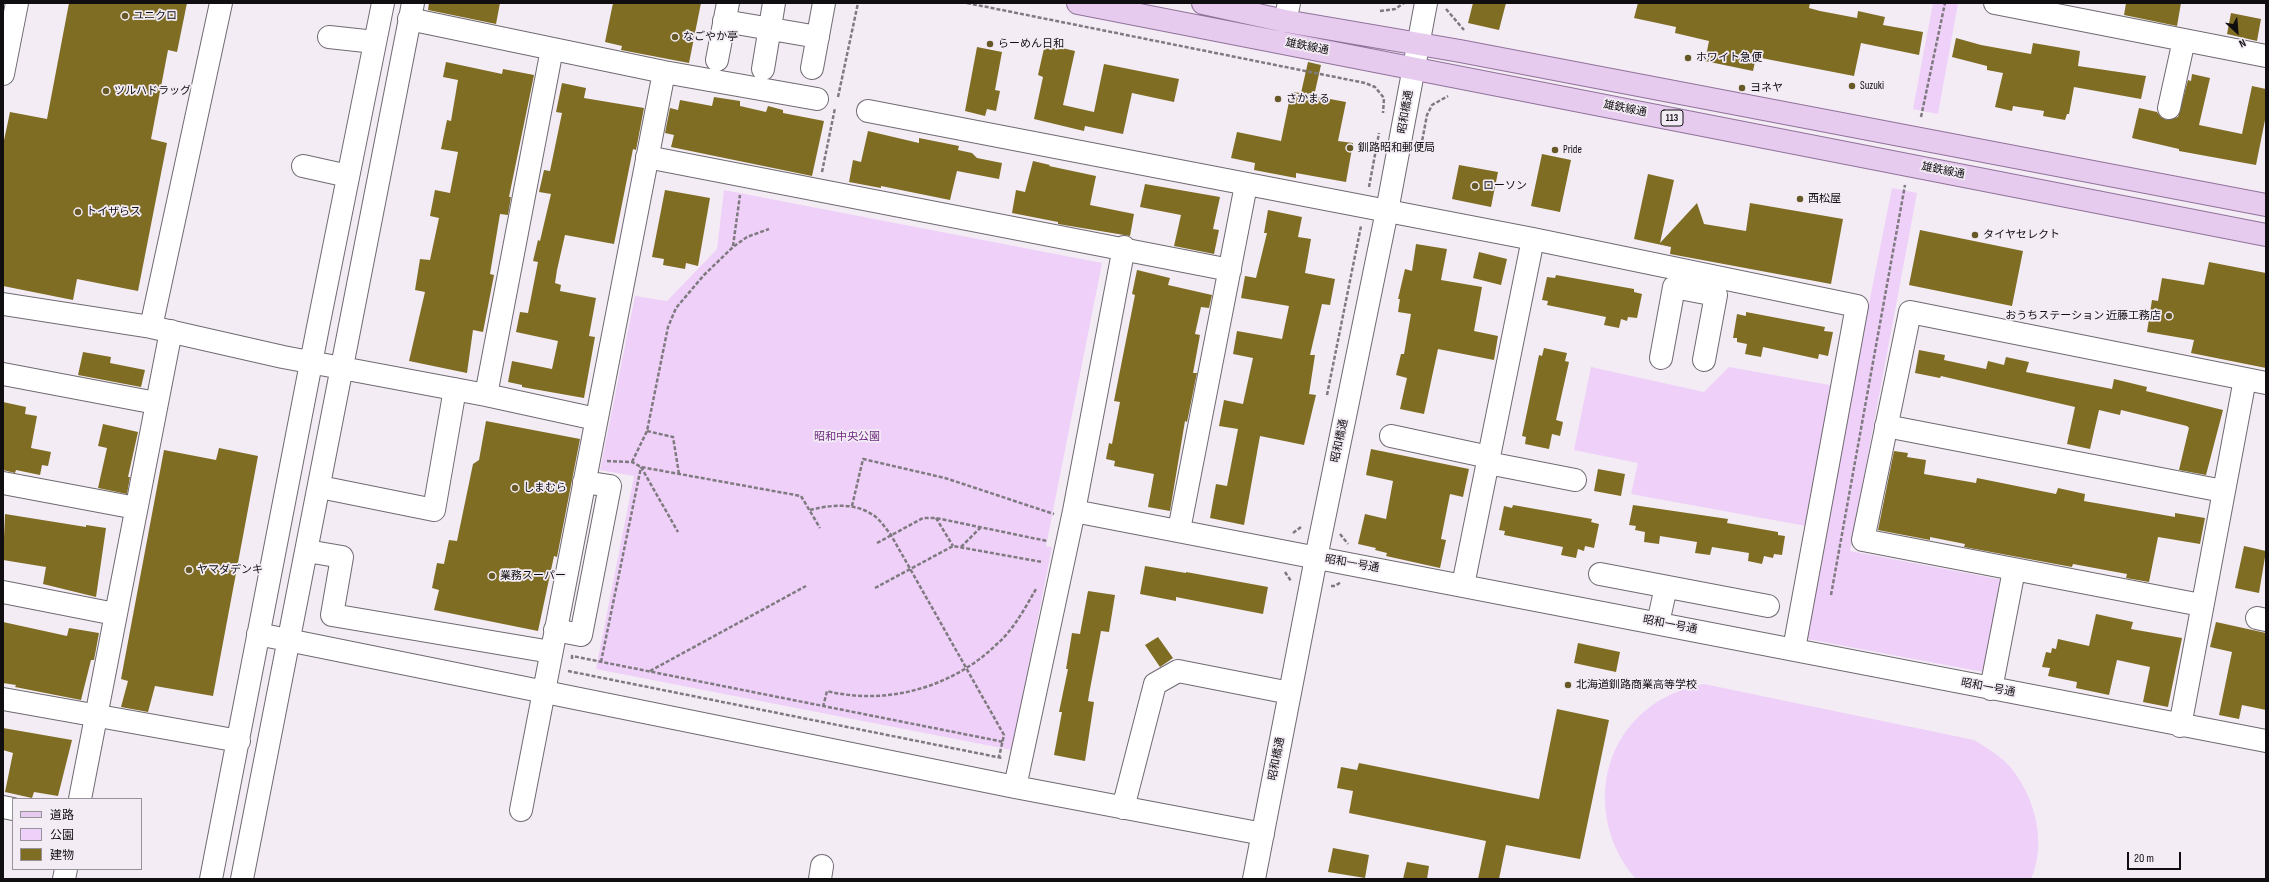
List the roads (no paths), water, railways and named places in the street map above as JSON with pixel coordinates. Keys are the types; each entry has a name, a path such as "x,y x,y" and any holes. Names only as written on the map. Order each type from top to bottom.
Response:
{"main road":[{"name":"雄鉄線通","path":"1078,3 2266,235"},
{"name":"雄鉄線通","path":"1203,3 1287,12 1418,43 2266,205"}],"street":[{"path":"3,74 17,3"},
{"path":"80,798 156,403 161,329 221,3"},
{"path":"212,879 258,634 383,3"},
{"path":"763,69 774,3"},
{"path":"812,68 824,3"},
{"path":"1994,3 2266,56"},
{"name":"昭和橋通","path":"1254,879 1316,558 1387,211 1418,43 1436,7"},
{"path":"242,879 343,369 411,11 552,49 664,72 817,99"},
{"path":"717,60 726,12 770,29 818,37"},
{"path":"329,37 375,42"},
{"path":"2169,108 2184,40"},
{"path":"486,395 552,49"},
{"path":"521,810 664,72"},
{"path":"868,111 1533,239 1694,280 1857,306 1794,649"},
{"path":"647,157 1124,247 1230,270"},
{"path":"303,166 348,176"},
{"path":"1179,530 1246,184"},
{"path":"1463,585 1533,239"},
{"path":"1015,788 1066,513 1124,247"},
{"path":"1661,358 1674,287 1694,280"},
{"path":"1694,280 1716,295 1704,360"},
{"path":"3,304 161,329 311,363 486,395 596,419"},
{"path":"2201,605 1863,540 1910,312 2266,383"},
{"path":"3,374 156,403"},
{"path":"2180,726 2201,605 2245,379"},
{"path":"320,487 434,510 455,389"},
{"path":"1886,426 2223,490"},
{"path":"1391,436 1576,480"},
{"path":"555,630 581,635 597,557 610,486 584,482"},
{"path":"3,483 136,508"},
{"name":"昭和一号通","path":"1066,513 1179,530 1316,558 1794,649 2180,726 2266,741"},
{"path":"307,550 342,557 332,615 549,660"},
{"path":"570,552 597,557"},
{"path":"1991,689 2014,570"},
{"path":"1600,574 1768,606"},
{"path":"1658,623 1666,586"},
{"path":"3,592 115,614"},
{"path":"258,634 1015,788 1263,834"},
{"path":"1123,808 1155,684 1178,671 1290,693"},
{"path":"3,699 96,717 238,741"}],"place":[{"name":"ユニクロ","path":"125,16"},
{"name":"なごやか亭","path":"675,37"},
{"name":"らーめん日和","path":"990,44"},
{"name":"ホワイト急便","path":"1688,58"},
{"name":"Suzuki","path":"1852,86"},
{"name":"ヨネヤ","path":"1742,88"},
{"name":"ツルハドラッグ","path":"106,91"},
{"name":"さかまる","path":"1278,99"},
{"name":"釧路昭和郵便局","path":"1350,148"},
{"name":"Pride","path":"1555,150"},
{"name":"ローソン","path":"1475,186"},
{"name":"西松屋","path":"1800,199"},
{"name":"トイザらス","path":"78,212"},
{"name":"タイヤセレクト","path":"1975,235"},
{"name":"おうちステーション 近藤工務店","path":"2169,316"},
{"name":"しまむら","path":"515,488"},
{"name":"ヤマダデンキ","path":"189,570"},
{"name":"業務スーパー","path":"492,576"},
{"name":"北海道釧路商業高等学校","path":"1568,685"}],"park label":[{"name":"昭和中央公園","path":"847,437"}]}
